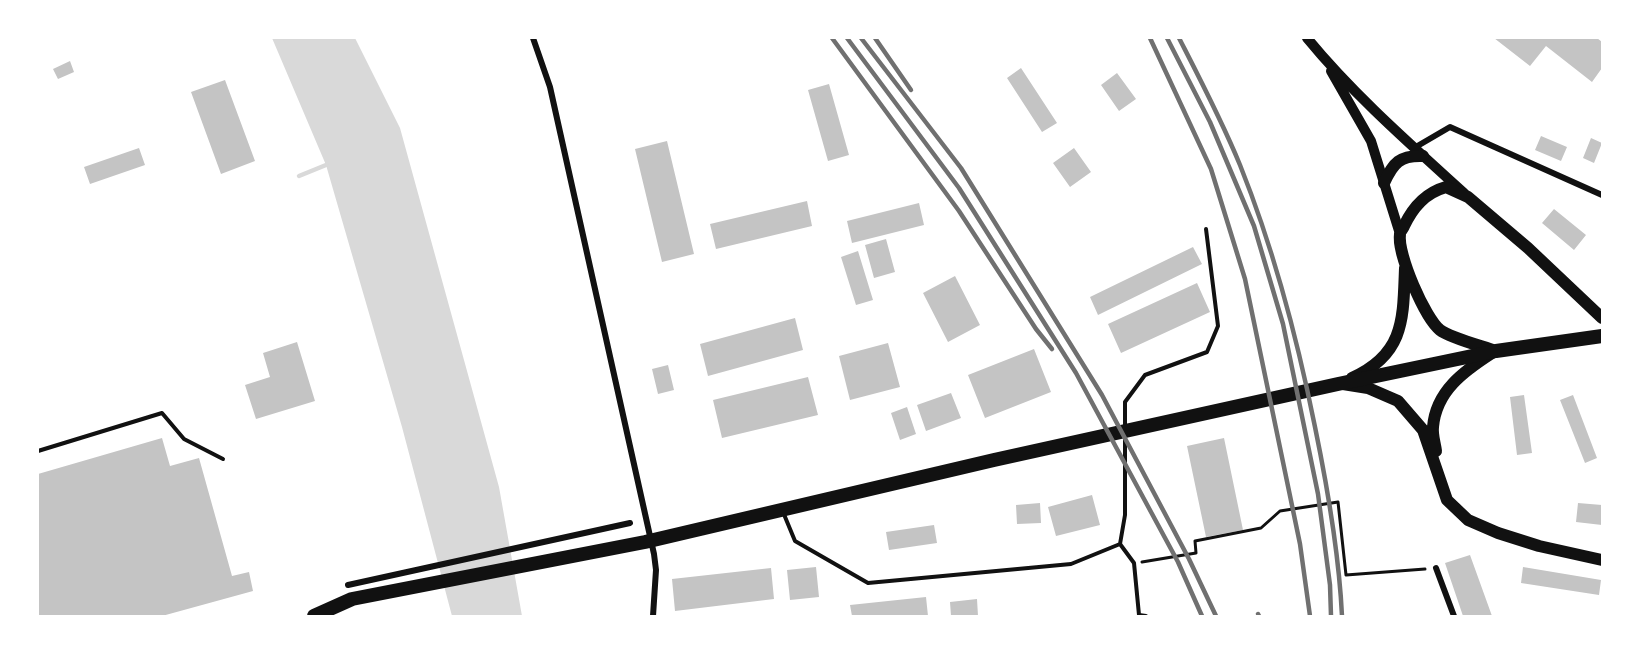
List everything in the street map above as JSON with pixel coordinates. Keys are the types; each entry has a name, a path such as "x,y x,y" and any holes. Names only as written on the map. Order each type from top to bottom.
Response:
{"highway":[{"path":"314,616 352,599 648,541 994,460 1338,384 1496,351 1602,336"}],"main road":[{"path":"1307,38 1325,60 1418,152 1528,248 1602,318"},
{"path":"1325,60 1371,141 1400,234 1405,261 1421,304 1430,319 1442,332 1496,351"},
{"path":"1384,183 1390,169 1401,159 1418,152"},
{"path":"1400,234 1415,207 1437,189 1446,187 1468,197"},
{"path":"1338,384 1377,363 1390,348 1400,331 1404,311 1405,261"},
{"path":"1440,480 1433,428 1440,398 1463,372 1496,351"},
{"path":"1338,384 1368,388 1398,400 1423,430 1447,500 1468,520 1508,537 1597,559"}],"street":[{"path":"533,38 550,87 656,570 653,616"},
{"path":"1418,152 1450,127 1602,195"},
{"path":"348,585 630,523"},
{"path":"1436,568 1454,616"}],"lane":[{"path":"1146,616 1138,616 1134,563 1120,544 1125,515 1125,402 1144,375 1207,352 1218,326 1206,230"},
{"path":"38,452 162,413 184,439 224,459"},
{"path":"782,510 795,541 868,583 1071,564 1120,544"}],"path":[{"path":"1134,563 1196,553 1195,541 1262,528 1280,511 1338,502 1346,575 1436,568"}],"shaded area":[{"path":"272,38 355,38 400,128 499,487 522,616 452,616 402,427 326,165"}],"building":[{"path":"1494,38 1597,38 1602,42 1602,68 1592,82 1546,46 1530,66"},
{"path":"70,61 74,72 58,79 53,69"},
{"path":"1021,68 1057,123 1042,132 1007,78"},
{"path":"1117,73 1136,99 1119,111 1101,85"},
{"path":"225,80 255,161 221,174 191,92"},
{"path":"829,84 849,155 828,161 808,90"},
{"path":"1541,136 1567,147 1561,161 1535,150"},
{"path":"1591,138 1602,143 1594,163 1583,158"},
{"path":"667,141 694,254 662,262 635,149"},
{"path":"139,148 145,165 90,184 84,167"},
{"path":"1074,148 1091,172 1070,187 1053,163"},
{"path":"807,201 812,226 716,249 710,224"},
{"path":"919,203 924,225 852,243 847,221"},
{"path":"1554,209 1586,235 1574,250 1542,223"},
{"path":"886,239 895,272 874,278 865,245"},
{"path":"1193,247 1202,264 1098,315 1090,297"},
{"path":"858,251 873,300 856,305 841,257"},
{"path":"955,276 980,325 948,342 923,293"},
{"path":"1197,283 1210,312 1121,353 1108,324"},
{"path":"795,318 803,350 708,376 700,344"},
{"path":"297,342 315,401 256,419 245,385 270,377 263,353"},
{"path":"888,343 900,387 850,400 839,356"},
{"path":"1034,349 1051,392 985,418 968,375"},
{"path":"668,365 674,390 658,394 652,369"},
{"path":"808,377 818,415 722,438 713,400"},
{"path":"951,393 961,418 926,431 917,405"},
{"path":"1524,395 1532,453 1517,455 1510,397"},
{"path":"1573,395 1597,458 1585,463 1560,400"},
{"path":"907,407 916,434 900,440 891,413"},
{"path":"162,438 170,466 199,458 232,576 249,572 253,591 162,616 38,616 38,474"},
{"path":"1224,438 1243,530 1206,537 1187,446"},
{"path":"1092,495 1100,525 1056,536 1048,507"},
{"path":"1040,503 1041,523 1017,524 1016,505"},
{"path":"1578,503 1602,505 1602,525 1576,522"},
{"path":"934,525 937,543 889,550 886,532"},
{"path":"1470,555 1492,616 1463,616 1445,563"},
{"path":"816,567 819,597 790,600 787,570"},
{"path":"1523,567 1601,580 1599,595 1521,583"},
{"path":"771,568 774,599 675,611 672,579"},
{"path":"926,597 928,616 852,616 850,605"},
{"path":"977,599 978,616 951,616 950,602"}],"waterway":[{"path":"299,176 326,165"}],"railway":[{"path":"832,38 959,211 1036,329 1052,349"},
{"path":"847,38 959,188 1076,373 1178,562 1202,616"},
{"path":"861,38 961,168 1102,395 1189,559 1216,616"},
{"path":"875,38 911,90"},
{"path":"1150,38 1211,169 1245,279 1300,544 1310,616"},
{"path":"1167,38 1210,122 1254,226 1283,324 1318,494 1330,585 1331,616"},
{"path":"1179,38 1240,165 1264,229 1284,294 1308,393 1324,474 1336,545 1342,616"}]}
